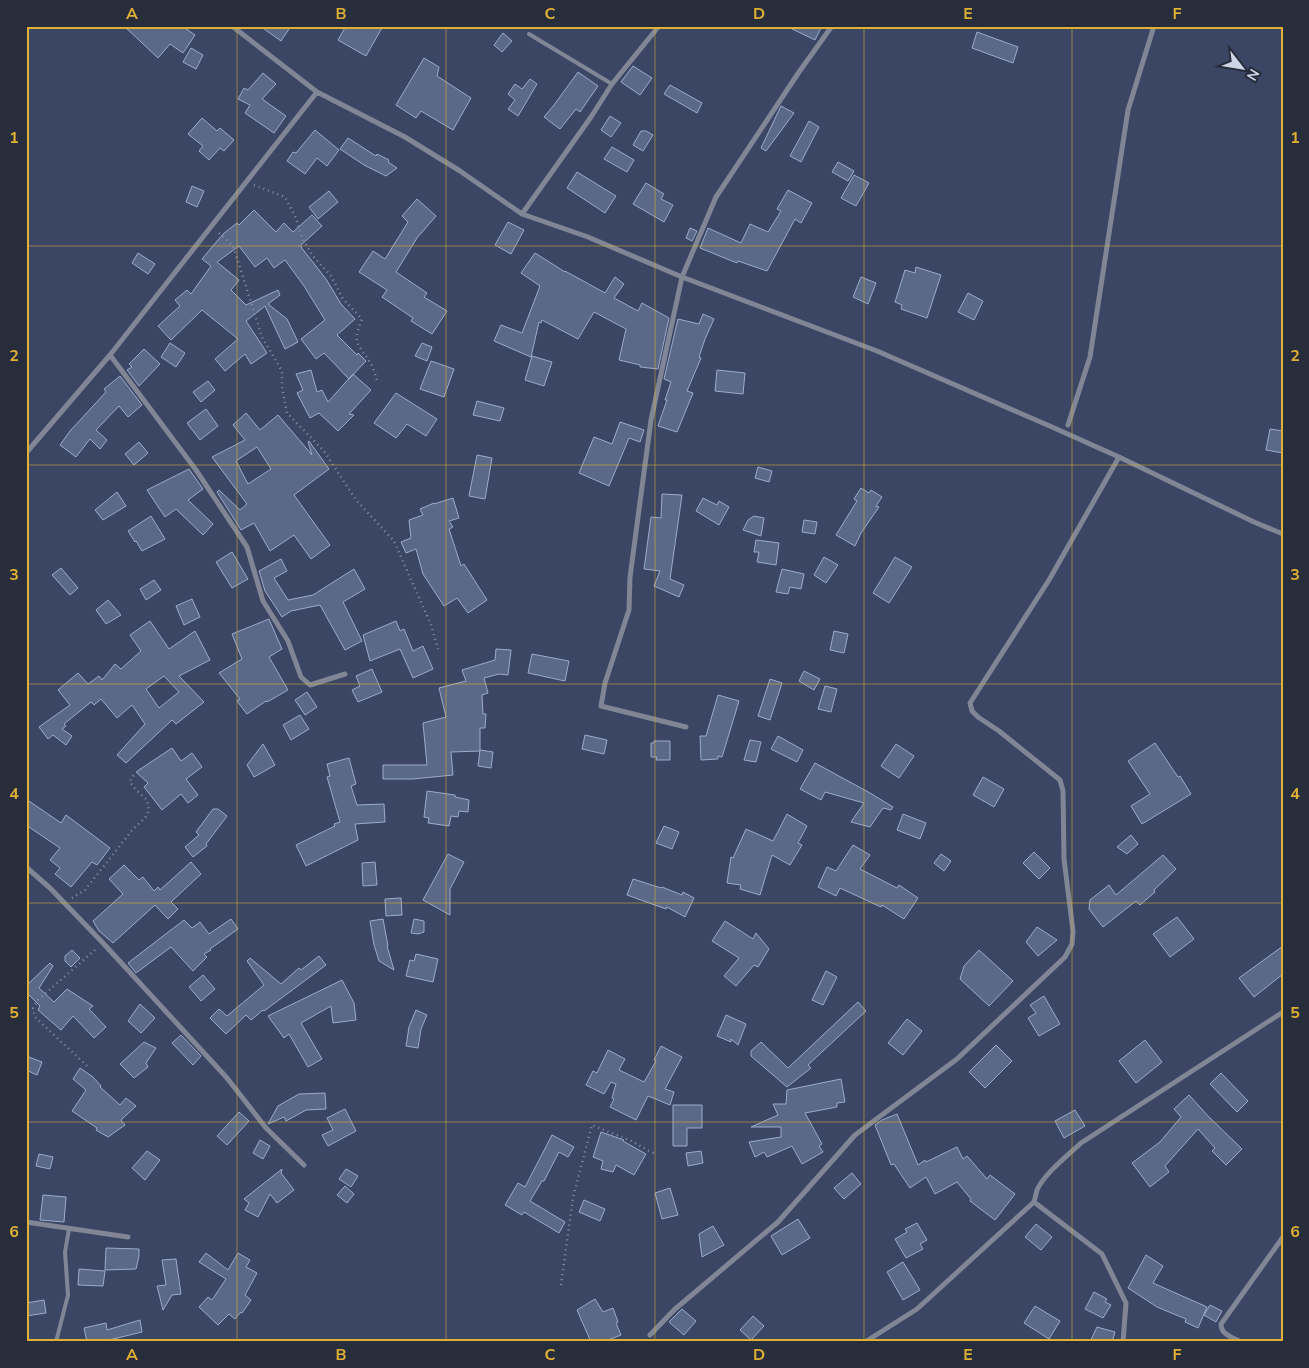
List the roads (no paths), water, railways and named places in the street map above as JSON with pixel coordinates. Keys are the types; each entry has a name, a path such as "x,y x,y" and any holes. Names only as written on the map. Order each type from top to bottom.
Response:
{"street":[{"path":"232,26 317,92 405,137 460,171 522,214 588,237 682,276 876,351 1119,457 1283,534"},
{"path":"522,214 591,117 612,84 659,26"},
{"path":"686,726 602,706 605,683 628,610 630,577 651,420 682,276 716,197 832,26"},
{"path":"1068,425 1090,356 1128,110 1154,26"},
{"path":"26,453 110,354 317,92"},
{"path":"110,354 196,470 247,546 263,601 288,641 300,677 310,685 345,674"},
{"path":"650,1335 674,1310 778,1222 855,1135 957,1059 1065,957 1070,950 1073,930 1064,859 1063,791 1060,780 999,731 978,718 972,711 970,703 1049,580 1119,457"},
{"path":"26,867 103,943 227,1078 266,1128 304,1165"},
{"path":"865,1342 917,1309 1034,1202 1037,1190 1048,1175 1081,1143 1283,1012"},
{"path":"1034,1202 1102,1254 1126,1303 1123,1342"},
{"path":"26,1222 128,1237"},
{"path":"1241,1342 1224,1333 1221,1324 1283,1237"}],"lane":[{"path":"529,34 612,84"},
{"path":"56,1342 68,1295 65,1252 69,1228"}]}
